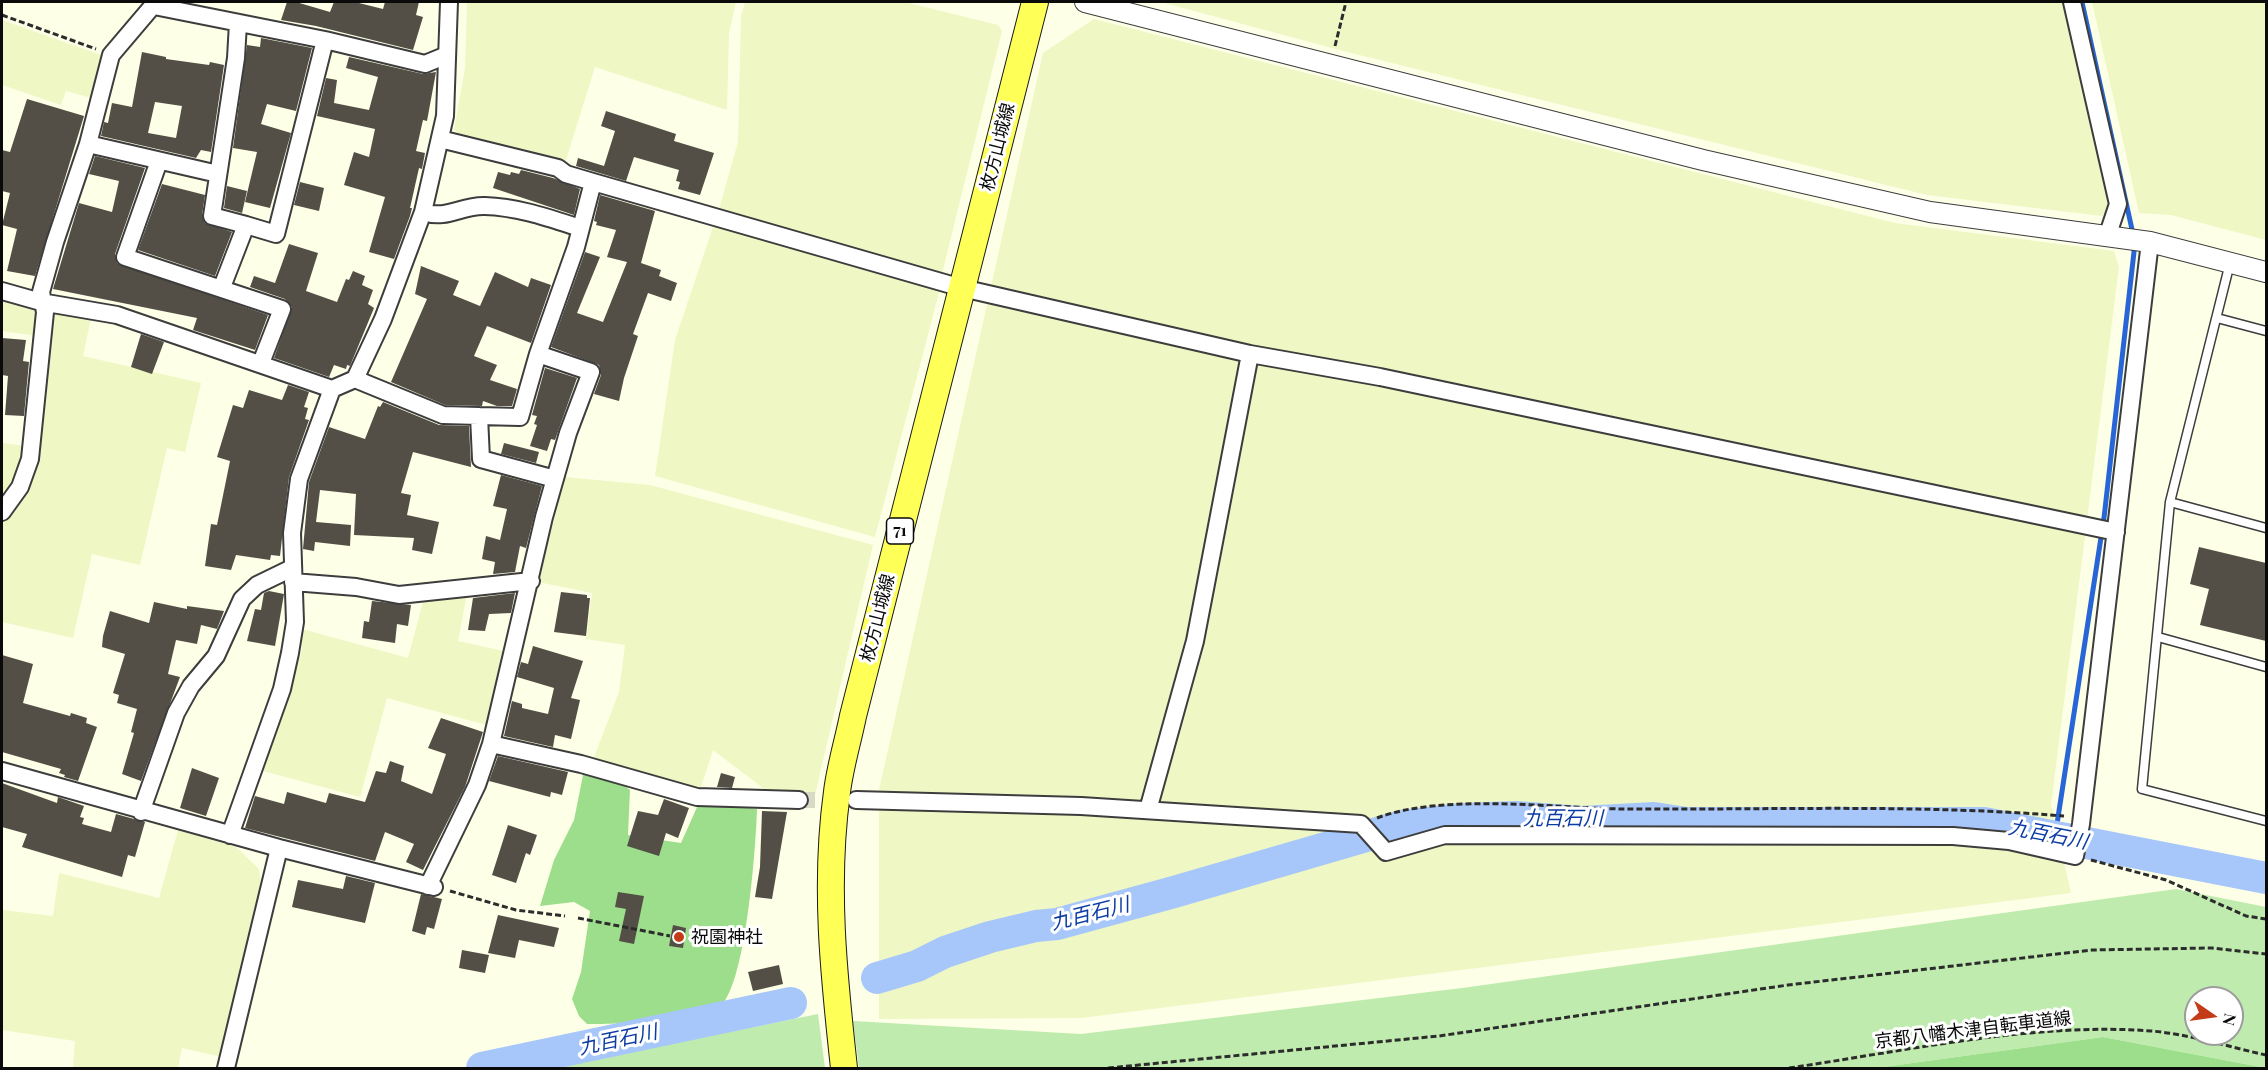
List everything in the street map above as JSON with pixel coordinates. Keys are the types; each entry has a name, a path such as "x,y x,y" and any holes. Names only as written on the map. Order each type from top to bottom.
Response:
{"main road":[{"name":"枚方山城線","path":"844,1068 831,925 831,857 837,791 856,704 1035,2"}],"street":[{"path":"2,291 41,302 117,315 332,389 355,379 383,319 423,212 445,116 449,2"},
{"path":"1085,2 1331,63 1703,160 1930,212 2150,242 2266,272"},
{"path":"2072,2 2118,204 2107,237"},
{"path":"2,512 20,487 30,459 45,312 41,302 41,292 88,144 111,55 155,4 425,64 447,55"},
{"path":"238,23 236,58 212,216 276,234 325,40"},
{"path":"440,139 558,168 566,174 962,288 1250,354 1380,377 2115,532"},
{"path":"88,144 218,174"},
{"path":"159,160 125,257 170,273 222,287 282,309 261,363"},
{"path":"355,379 443,415 520,417 538,354 576,247 593,182"},
{"path":"423,212 437,217 482,205 510,207 580,228"},
{"path":"222,287 246,225"},
{"path":"856,800 1148,810 1361,824 1386,852 1445,835 1953,836 2009,841 2075,856 2082,824 2150,242"},
{"path":"2,771 279,849 431,886 477,785 491,744 555,479 568,433 591,372 538,354"},
{"path":"1148,810 1195,641 1250,354"},
{"path":"230,835 282,688 288,662 295,622 292,533 299,479 332,389"},
{"path":"479,416 481,459 555,479"},
{"path":"141,812 176,713 191,686 216,656 242,598 256,585 293,575 399,595 531,581"},
{"path":"491,744 581,764 697,797 799,800"},
{"path":"226,1068 279,849"}],"lane":[{"path":"2230,263 2170,502 2142,789 2266,821"},
{"path":"2217,318 2266,331"},
{"path":"2170,502 2266,528"},
{"path":"2158,637 2266,667"}],"path":[{"path":"1331,63 1346,2"},
{"path":"2,15 111,55"},
{"path":"1361,824 1401,809 1466,805 1624,809 1794,808 2062,816"},
{"path":"2075,856 2166,880 2246,916 2266,919"},
{"path":"431,886 516,910 565,916"},
{"path":"578,918 670,936"},
{"path":"1108,1068 1462,1033 1799,984 2092,950 2212,948 2266,954"},
{"name":"京都八幡木津自転車道線","path":"1789,1068 2073,1029 2152,1031 2266,1055"}],"green space":[{"path":"467,2 736,2 729,33 727,110 595,67 565,163 459,136 454,129 465,68"},
{"path":"745,2 905,2 998,25 1002,31 942,274 719,209 738,142 741,17"},
{"path":"1161,2 2069,2 2114,199 2102,216 1927,195 1339,50"},
{"path":"2092,2 2266,2 2266,240 2171,215 2139,213"},
{"path":"1094,19 1895,223 2114,251 2119,267 2051,805 2071,893 1081,1018 879,1019 879,790 1043,53"},
{"path":"2,20 104,56 92,98 66,91 61,105 2,85"},
{"path":"715,221 941,285 875,537 655,476 675,340"},
{"path":"2,300 40,311 37,336 2,331"},
{"path":"52,311 91,318 83,356 201,383 185,452 167,448 140,565 92,554 73,638 2,622 2,525 31,477"},
{"path":"2,443 25,446 24,459 2,504"},
{"path":"565,477 650,485 873,545 815,795 776,798 713,750 699,793 591,765 619,692 625,645 586,639 592,593 538,582"},
{"path":"467,594 458,641 508,652 490,726 387,698 360,797 263,771 302,650 302,629 408,658 424,598"},
{"path":"584,770 617,780 630,790 628,835 681,843 698,805 704,802 757,809 752,883 742,947 736,975 728,996 718,1008 675,1018 615,1023 587,1024 579,1016 572,999 581,972 590,911 574,902 540,906 554,860 574,820"},
{"path":"178,830 236,847 259,869 261,884 222,1057 182,1048 178,1068 73,1068 75,1041 2,1030 2,910 53,916 59,873 159,898"},
{"path":"2176,889 2266,907 2266,1068 2103,1037 1876,1068 859,1068 853,1021 1081,1034 1462,988"},
{"path":"818,1014 825,1068 550,1068"},
{"path":"2103,1037 2266,1068 1876,1068"}],"building":[{"path":"287,2 296,2 330,12 334,2 355,2 383,9 385,2 419,2 416,15 423,17 413,50 316,26 281,20"},
{"path":"261,38 312,48 296,111 267,104 261,124 291,133 270,208 245,202 257,152 233,148 247,45 260,47"},
{"path":"142,52 166,57 166,59 224,65 211,152 201,150 196,158 101,136 104,122 108,123 112,103 132,107","holes":["155,102 182,106 176,138 148,133"]},
{"path":"349,57 423,74 436,72 427,121 423,120 416,151 425,153 422,169 419,168 410,216 394,259 369,252 385,197 344,185 354,152 369,157 375,129 317,116 326,78 337,80 334,103 369,110 378,77 346,68"},
{"path":"27,99 84,116 35,276 7,271 17,229 2,225 10,193 2,191 2,150 10,152"},
{"path":"606,111 676,134 674,141 714,153 700,195 678,189 680,182 676,181 679,170 634,157 626,181 576,166 578,158 604,166 615,131 601,126"},
{"path":"95,156 145,168 115,254 117,263 268,315 255,350 193,330 197,318 53,289 79,203 112,212 119,181 89,174"},
{"path":"521,170 553,178 580,189 574,215 493,188 498,172 510,175 511,172 519,174"},
{"path":"300,182 324,188 319,211 294,205"},
{"path":"162,184 205,195 202,215 205,223 232,232 215,276 138,250"},
{"path":"227,186 247,191 242,213 224,208"},
{"path":"600,195 655,211 641,263 661,270 659,276 677,283 671,301 648,293 633,334 638,336 619,401 594,394 601,375 599,365 551,347 585,252 600,257 577,313 603,322 627,262 607,257 616,230 596,225 597,222 594,221"},
{"path":"289,244 318,253 306,291 337,302 346,279 349,280 353,271 365,276 362,285 373,290 368,304 374,308 350,366 347,365 346,369 334,365 329,377 274,358 292,307 285,299 250,287 254,276 275,283"},
{"path":"421,266 459,281 453,295 480,306 495,272 528,287 531,278 551,285 531,343 487,326 474,356 497,365 490,380 517,389 512,406 497,406 483,401 482,406 445,405 391,382 427,299 415,294"},
{"path":"141,334 164,342 152,374 131,367"},
{"path":"2,338 26,340 23,361 29,362 24,416 5,415 8,376 2,375"},
{"path":"545,368 577,378 555,440 551,439 547,451 530,446 537,425 534,424 537,416 532,415"},
{"path":"288,385 309,392 304,407 308,408 305,419 309,420 289,477 280,556 271,555 270,560 236,555 231,570 205,566 211,524 217,525 230,461 217,457 233,405 243,408 249,390 282,400"},
{"path":"383,402 439,425 469,426 471,467 413,452 401,493 411,495 407,515 439,522 432,554 412,550 414,538 354,535 356,494 320,490 316,522 351,525 350,546 315,542 314,551 303,549 309,482 329,427 365,439 378,406 380,407"},
{"path":"504,443 539,452 536,463 501,454"},
{"path":"501,475 542,486 526,548 520,546 515,572 493,574 495,562 482,559 486,536 500,540 507,509 493,506"},
{"path":"2199,547 2266,563 2266,641 2200,625 2209,589 2190,584"},
{"path":"269,591 284,594 275,646 247,641 255,609 261,610 264,593"},
{"path":"561,592 587,595 587,598 590,598 586,636 554,632"},
{"path":"515,593 511,613 489,614 485,631 468,630 473,598"},
{"path":"372,601 411,605 408,626 397,624 395,643 362,638 364,621 369,622"},
{"path":"154,602 187,609 187,606 224,611 217,629 201,625 197,644 176,640 168,674 180,677 141,781 122,774 134,733 131,732 137,709 117,703 119,695 113,693 125,654 102,647 110,611 149,623"},
{"path":"533,646 583,661 571,698 580,700 571,739 555,735 553,747 504,736 512,701 522,704 522,708 548,714 554,688 517,677 521,662 528,664"},
{"path":"2,655 33,664 23,703 70,716 71,713 87,718 86,723 97,727 78,781 64,777 65,775 59,773 61,769 2,752"},
{"path":"441,718 483,732 465,787 423,870 406,862 414,844 385,832 375,861 245,828 255,796 284,804 287,792 326,803 329,793 365,802 376,771 386,773 390,761 404,766 401,781 432,794 446,754 428,748"},
{"path":"498,756 568,772 562,795 551,792 550,797 489,781"},
{"path":"192,768 219,778 206,816 180,808"},
{"path":"721,773 735,777 732,788 717,787"},
{"path":"2,783 57,803 58,797 84,806 80,817 84,818 82,824 111,832 116,814 145,822 135,857 128,855 122,877 22,847 27,834 2,827"},
{"path":"664,799 689,808 678,838 666,833 659,856 627,846 638,811 658,815"},
{"path":"762,811 787,812 772,899 755,897 760,867"},
{"path":"508,825 537,835 530,855 526,853 516,883 492,875"},
{"path":"346,876 375,883 365,923 292,907 298,880 343,889"},
{"path":"618,892 644,896 634,944 619,941 626,909 615,907"},
{"path":"421,894 442,899 434,929 427,927 425,935 412,931"},
{"path":"498,915 559,928 554,947 519,940 515,958 488,953"},
{"path":"673,925 686,928 683,948 669,946"},
{"path":"462,950 489,955 485,973 459,968"},
{"path":"779,965 783,984 753,991 748,972"}],"waterway":[{"path":"2082,2 2133,234"},
{"path":"2055,837 2104,518 2135,243"},
{"name":"九百石川","path":"877,978 917,966 945,952 990,937 1036,926 1057,924 1401,826 1462,819 1516,817 1581,822 1654,818 1686,823 1984,823 2266,878"},
{"name":"九百石川","path":"482,1068 791,1003"}],"tunnel":[{"path":"799,800 846,800"}],"place":[{"name":"祝園神社","path":"679,937"}]}
